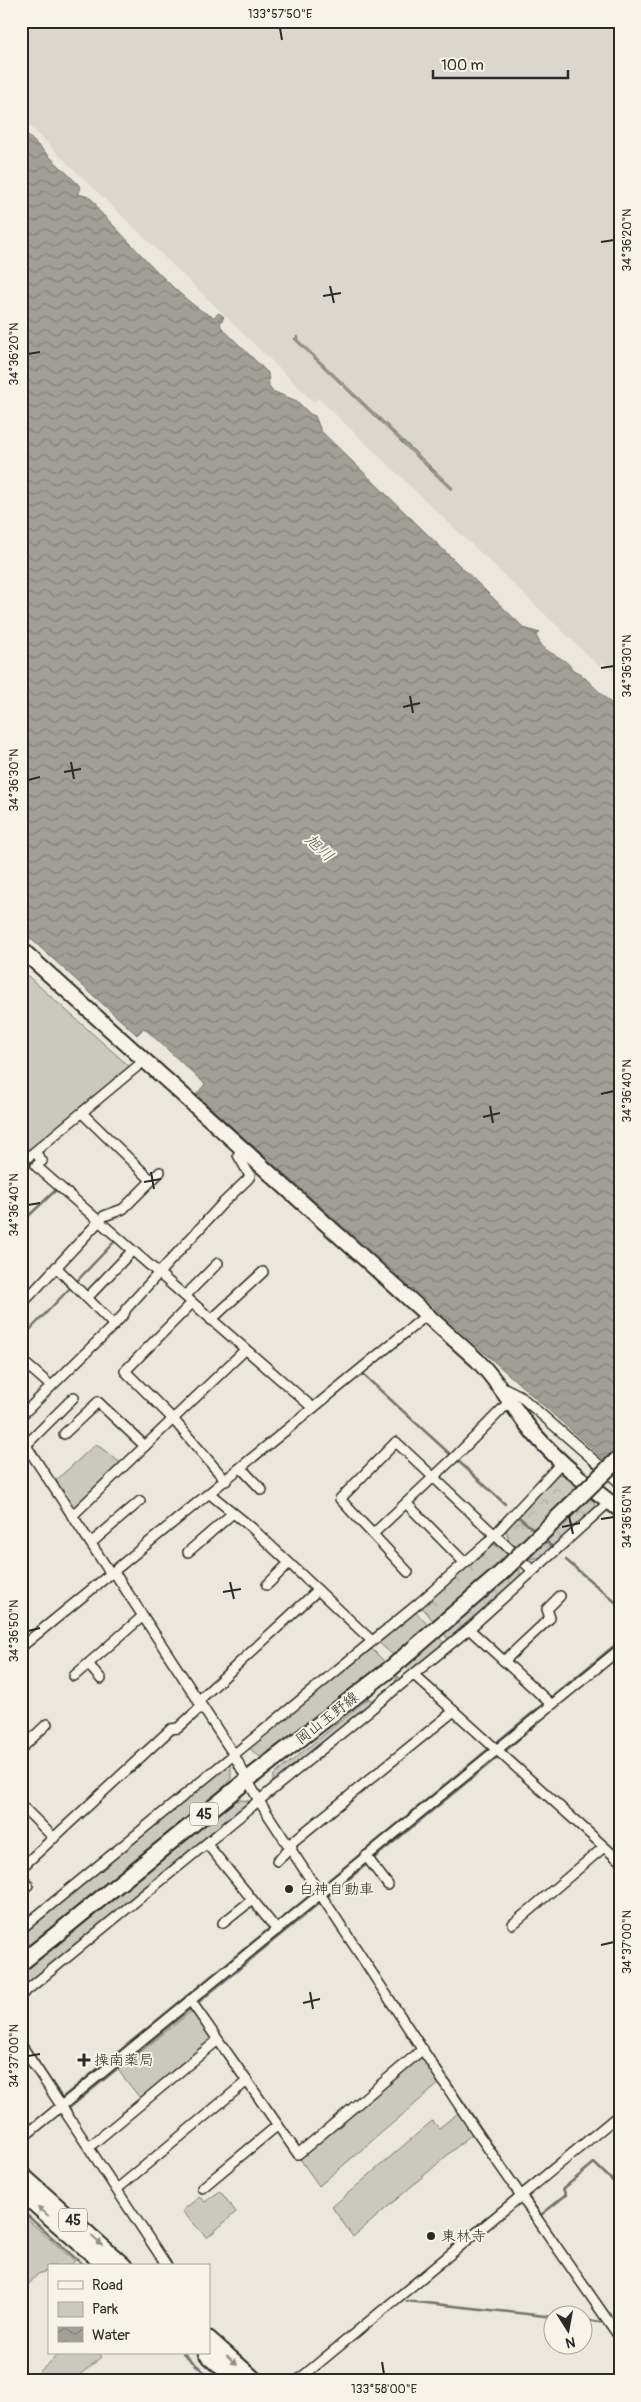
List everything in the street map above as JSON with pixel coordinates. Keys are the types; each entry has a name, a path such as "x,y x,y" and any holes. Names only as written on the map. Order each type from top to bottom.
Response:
{"main road":[{"name":"岡山玉野線","path":"21,1963 247,1780 390,1668 499,1575 620,1457"},
{"name":"45","path":"21,2174 122,2264"},
{"name":"45","path":"21,2192 104,2264"},
{"path":"210,2340 256,2381"},
{"path":"207,2354 237,2381"}],"street":[{"path":"21,949 477,1360 501,1386 524,1421 562,1462 614,1506 532,1570 469,1629 414,1675 21,1995"},
{"path":"21,1163 145,1060"},
{"path":"82,1113 150,1179"},
{"path":"21,1416 124,1314 126,1309 222,1204 248,1180 250,1176 238,1155 243,1148"},
{"path":"35,1152 42,1160 39,1164 101,1219 132,1251 161,1272 214,1317 245,1350 311,1407"},
{"path":"21,1305 101,1219 123,1209 150,1179 160,1172"},
{"path":"87,1298 132,1251"},
{"path":"218,1263 125,1371 173,1420 224,1479"},
{"path":"56,1267 114,1324"},
{"path":"214,1317 263,1272"},
{"path":"21,1647 210,1494 224,1479 241,1468 311,1407 358,1372 428,1314"},
{"path":"74,1514 245,1350"},
{"path":"27,1365 51,1386"},
{"path":"501,1386 519,1395 620,1483"},
{"path":"74,1397 26,1442 93,1541 111,1574 116,1575 234,1755 259,1801 291,1846 323,1898 423,2049 620,2338"},
{"path":"373,1534 454,1458 511,1400"},
{"path":"64,1434 98,1402 145,1446"},
{"path":"408,1572 340,1499 396,1442 532,1570"},
{"path":"21,1929 465,1563 495,1534 562,1462"},
{"path":"241,1468 262,1490"},
{"path":"210,1494 289,1563 372,1641"},
{"path":"93,1541 140,1501"},
{"path":"406,1503 465,1563"},
{"path":"188,1552 232,1513"},
{"path":"267,1585 289,1563"},
{"path":"22,1866 171,1729 178,1728 200,1704 318,1590"},
{"path":"504,1661 550,1618 547,1609 560,1596"},
{"path":"74,1676 143,1616"},
{"path":"469,1629 548,1701"},
{"path":"21,2139 193,2004 274,1927 323,1898 369,1860 497,1750 548,1701 620,1649"},
{"path":"88,1664 101,1679"},
{"path":"414,1675 620,1861"},
{"path":"277,1860 291,1846 454,1711"},
{"path":"21,1749 48,1724"},
{"path":"21,1812 25,1809 54,1838"},
{"path":"207,1844 274,1927"},
{"path":"512,1924 604,1847"},
{"path":"369,1860 388,1886"},
{"path":"21,1876 28,1885 21,1891"},
{"path":"222,1923 252,1900"},
{"path":"193,2004 298,2154 423,2049"},
{"path":"91,2145 218,2040"},
{"path":"21,2045 64,2104 166,2264"},
{"path":"118,2188 247,2081"},
{"path":"297,2381 520,2192 620,2114"},
{"path":"202,2188 278,2125"}],"shaded area":[{"path":"21,21 620,21 620,678 603,662 599,666 318,398 314,402 21,118"}],"green space":[{"path":"21,970 130,1067 129,1070 23,1157 21,1155"},
{"path":"96,1444 122,1464 76,1509 56,1480"},
{"path":"557,1475 566,1475 594,1502 595,1509 543,1557 531,1559 509,1541 506,1530 509,1524"},
{"path":"493,1544 501,1547 520,1568 520,1576 448,1639 421,1606"},
{"path":"415,1611 444,1643 411,1671 377,1641"},
{"path":"372,1649 386,1663 339,1702 260,1757 249,1748"},
{"path":"397,1676 401,1680 272,1786 274,1775 368,1699 373,1700 395,1682"},
{"path":"228,1765 231,1766 231,1778 222,1790 21,1955 21,1934 24,1931"},
{"path":"236,1801 248,1801 249,1804 21,1991 21,1972 24,1969 171,1847"},
{"path":"193,2010 212,2038 140,2098 118,2070"},
{"path":"423,2055 441,2082 319,2186 300,2159"},
{"path":"458,2113 473,2133 353,2237 332,2207 432,2121 439,2128"},
{"path":"220,2191 236,2212 207,2238 182,2211 199,2197 205,2202"},
{"path":"21,2214 75,2261 71,2264 48,2264 48,2270 38,2274 28,2285 21,2278"},
{"path":"59,2354 100,2354 102,2357 72,2381 42,2381 38,2373"}],"water":[{"name":"旭川","path":"21,129 78,184 81,189 77,194 92,200 98,210 172,286 202,311 214,317 219,313 224,317 220,324 222,328 268,373 269,386 272,391 297,401 310,414 315,416 321,431 524,628 540,633 536,635 544,648 564,660 573,670 581,674 620,712 620,1474 196,1095 205,1084 144,1028 137,1035 21,930"},
{"path":"297,336 298,340 453,488 451,490 294,339"}],"waterway":[{"path":"21,1172 36,1162"},
{"path":"21,1223 57,1189"},
{"path":"76,1282 116,1240"},
{"path":"21,1339 71,1287"},
{"path":"345,1376 356,1368 452,1456"},
{"path":"456,1459 505,1504"},
{"path":"520,1518 535,1531"},
{"path":"543,1538 551,1546"},
{"path":"566,1560 620,1606"},
{"path":"329,1880 620,1641"},
{"path":"504,1752 545,1716"},
{"path":"68,2109 500,1755"},
{"path":"62,2098 313,1893"},
{"path":"391,1994 512,2175"},
{"path":"21,2036 62,2098"},
{"path":"320,2356 620,2108"},
{"path":"529,2198 541,2215 566,2195 563,2189 594,2163 620,2188"},
{"path":"21,2210 82,2264"},
{"path":"407,2301 544,2316"},
{"path":"594,2321 603,2322"},
{"path":"184,2354 214,2381"}],"place":[{"name":"白神自動車","path":"289,1889"},
{"name":"操南薬局","path":"84,2060"},
{"name":"東林寺","path":"431,2236"}]}
